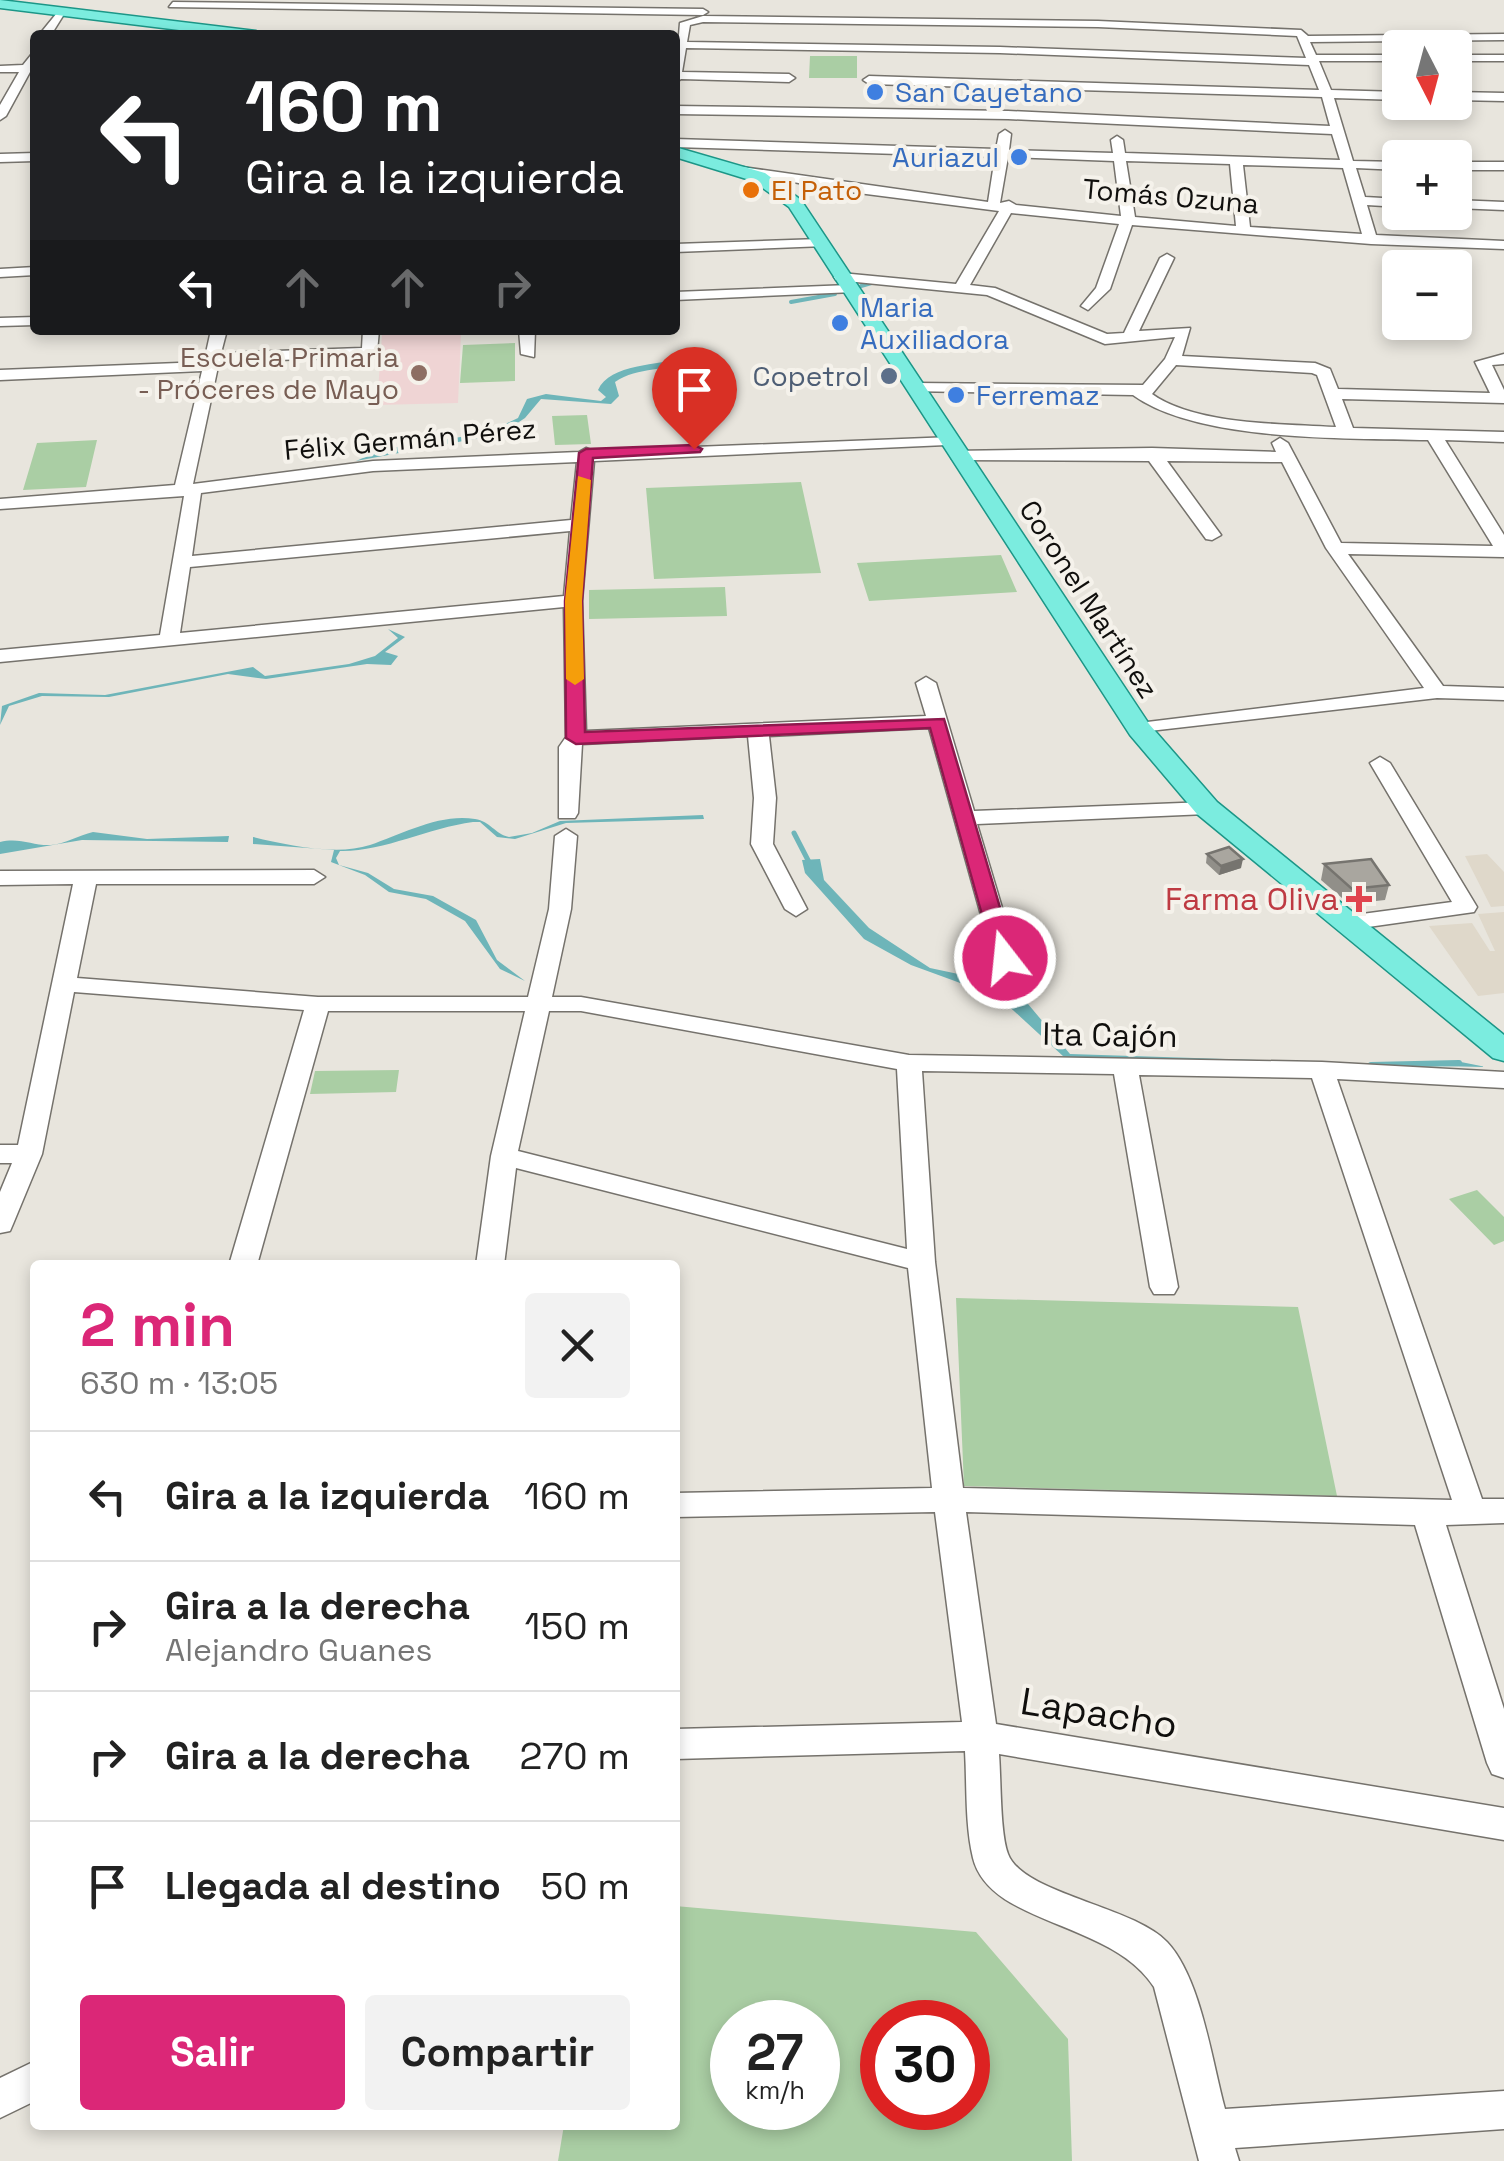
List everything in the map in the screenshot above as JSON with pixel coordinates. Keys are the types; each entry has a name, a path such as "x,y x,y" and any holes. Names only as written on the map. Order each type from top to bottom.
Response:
{"main road":[{"path":"0,4 58,7 217,30"},
{"name":"Coronel Martínez","path":"680,153 769,182 795,204 1139,730 1207,808 1504,1051"}],"street":[{"path":"140,20 179,3 653,6 771,12"},
{"path":"47,30 58,7"},
{"path":"680,49 685,23 703,18 995,21 1299,33 1306,38 1504,37"},
{"path":"862,168 874,20"},
{"path":"960,288 1002,204 1008,80 995,21"},
{"path":"1088,306 1103,289 1128,218 1118,156 1110,26"},
{"path":"1306,38 1371,240"},
{"path":"681,44 1313,60 1382,58"},
{"path":"786,111 792,46"},
{"path":"1472,58 1504,58"},
{"path":"0,69 30,68"},
{"path":"0,116 30,70"},
{"path":"680,76 789,78"},
{"path":"869,80 1008,80 1382,96"},
{"path":"1472,96 1504,97"},
{"path":"680,110 1008,114 1338,130"},
{"path":"680,153 862,168 1002,151 1382,166"},
{"path":"0,158 30,156"},
{"path":"1236,162 1243,228"},
{"path":"1472,166 1504,166"},
{"name":"Tomás Ozuna","path":"769,182 834,185 862,168 1002,204 1371,240 1504,245"},
{"name":"Tomás Ozuna","path":"742,171 834,185"},
{"path":"1359,201 1382,202"},
{"path":"1472,205 1504,206"},
{"path":"680,248 820,243"},
{"path":"1129,337 1167,258"},
{"path":"0,273 30,272"},
{"path":"680,296 845,283 960,288 990,291 1105,339 1184,331 1172,360 1147,390 915,388"},
{"path":"0,322 30,321"},
{"path":"168,640 194,494 184,490 218,360 219,335"},
{"path":"218,360 232,335"},
{"path":"0,375 369,352 371,335"},
{"path":"528,335 529,354"},
{"path":"1498,415 1483,362 1504,359"},
{"path":"1172,360 1315,368 1324,372 1346,431"},
{"path":"1138,391 1159,408 1274,429 1433,434 1498,415"},
{"path":"1334,394 1498,415"},
{"path":"1274,429 1335,548 1437,692"},
{"path":"1433,434 1504,551"},
{"name":"Félix Germán Pérez","path":"0,504 184,490 373,466 586,453 952,447 1288,457"},
{"path":"491,1260 504,1156 560,909 569,747 576,738 574,601 586,453"},
{"path":"1152,454 1212,535"},
{"path":"183,562 578,525"},
{"path":"1335,548 1504,551"},
{"path":"0,656 574,601"},
{"path":"926,683 1005,958"},
{"path":"1139,730 1437,692 1504,694"},
{"path":"576,738 938,722"},
{"path":"758,730 765,798 762,844 796,909"},
{"path":"1347,922 1466,907 1380,764"},
{"path":"965,818 1207,808"},
{"path":"0,878 314,877"},
{"path":"0,1224 29,1154 86,878"},
{"name":"Ita Cajón","path":"64,984 318,1004 540,1000 624,1009 811,1048 909,1063 1322,1070 1504,1080"},
{"path":"243,1260 318,1004"},
{"path":"909,1063 921,1262 980,1736 991,1860 1011,1888 1126,1934 1154,1954 1170,1980 1214,2146 1504,2110"},
{"path":"1125,1069 1164,1287"},
{"path":"1322,1070 1471,1512"},
{"path":"0,1154 29,1154"},
{"path":"504,1156 921,1262"},
{"path":"680,1505 949,1500 1426,1513 1504,1511"},
{"path":"1426,1513 1504,1763"},
{"name":"Lapacho","path":"680,1744 980,1736 1504,1824"},
{"path":"0,2099 30,2083"}],"shaded area":[{"name":"Escuela Primaria - Próceres de Mayo","path":"382,335 461,335 458,403 377,405"},
{"path":"1487,854 1504,872 1504,906 1491,907 1465,856"},
{"path":"1504,912 1504,993 1478,996 1429,926 1472,923 1490,951 1495,951 1478,914"}],"green space":[{"path":"810,56 857,56 857,78 809,78"},
{"path":"515,343 515,381 460,383 463,345"},
{"path":"587,415 591,444 555,445 552,416"},
{"path":"97,440 86,487 23,490 37,443"},
{"path":"801,482 821,573 654,579 646,488"},
{"path":"1001,555 1017,592 869,601 857,563"},
{"path":"725,587 727,616 589,619 589,590"},
{"path":"399,1070 396,1092 310,1094 315,1071"},
{"path":"1477,1190 1504,1217 1504,1241 1494,1245 1449,1199"},
{"path":"956,1298 1298,1307 1337,1496 964,1486"},
{"path":"680,1906 976,1932 1068,2039 1072,2161 558,2161 563,2130 680,2130"}],"water":[{"path":"691,357 615,382 619,396 611,404 541,399 525,418 501,434 356,461 384,449 486,433 518,418 527,399 546,394 601,401 606,397 598,390 613,375"},
{"path":"388,629 405,637 385,652 398,656 391,665 367,664 266,679 228,674 109,697 42,696 9,706 0,725 2,706 39,693 105,695 253,667 265,676 349,664 375,656 398,638"},
{"path":"703,815 704,819 566,823 515,839 497,837 480,822 473,822 373,848 340,851 336,858 339,865 368,873 394,889 433,896 476,920 497,960 525,981 500,969 465,921 426,899 389,892 365,875 331,862 334,850 253,844 253,837 342,850 370,845 435,822 462,818 480,820 509,837 532,833 560,821"},
{"path":"93,832 147,839 229,836 228,842 82,840 0,854 0,842 51,845"},
{"path":"820,859 824,880 869,928 930,968 996,982 1028,1004 1070,1054 1433,1066 1064,1057 988,987 963,984 911,965 864,939 805,873 802,860"},
{"path":"1461,1062 1486,1067 1441,1066"}],"building":[{"path":"1229,847 1243,859 1221,866 1207,854"},
{"path":"1371,859 1389,885 1352,889 1324,864"}],"waterway":[{"path":"861,286 875,282"},
{"path":"791,302 835,294"},
{"path":"794,833 811,866"},
{"path":"1371,1065 1459,1063"}],"slow traffic":[{"path":"575,679 574,601 583,480"}],"place":[{"name":"San Cayetano","path":"875,92"},
{"name":"Auriazul","path":"1019,157"},
{"name":"El Pato","path":"751,190"},
{"name":"Maria Auxiliadora","path":"840,323"},
{"name":"Escuela Primaria - Próceres de Mayo","path":"419,373"},
{"name":"Copetrol","path":"889,376"},
{"name":"Ferremaz","path":"956,395"},
{"name":"Farma Oliva","path":"1359,899"}],"route":[{"path":"694,449 586,453 574,601 576,738 938,722 1005,958"}]}
